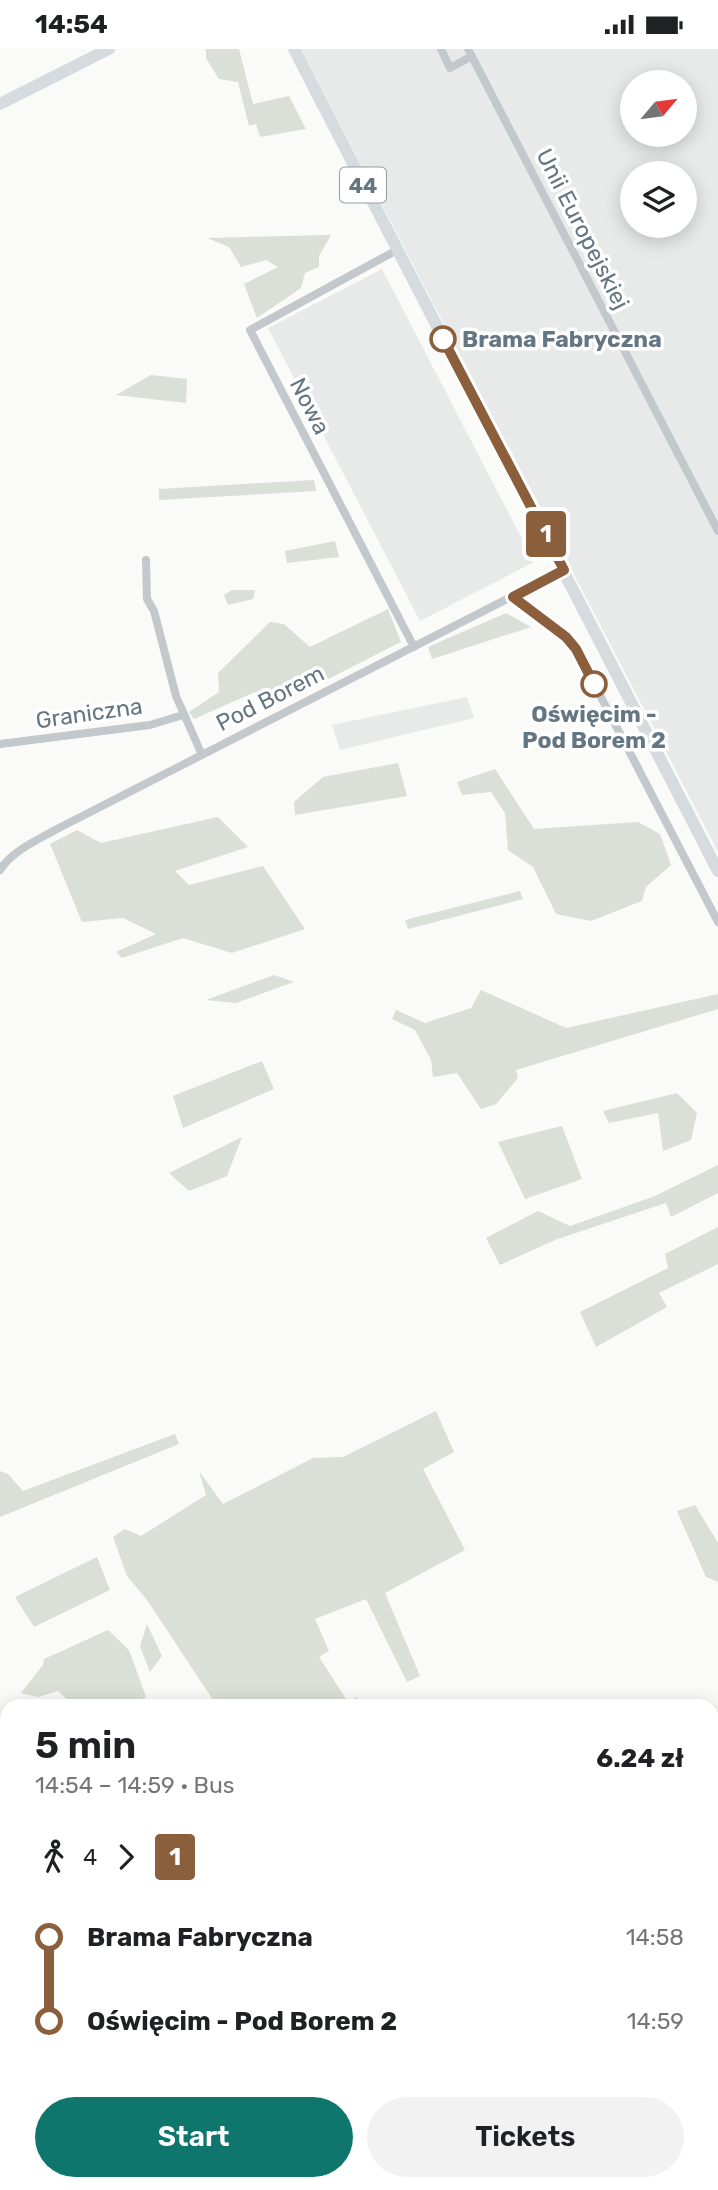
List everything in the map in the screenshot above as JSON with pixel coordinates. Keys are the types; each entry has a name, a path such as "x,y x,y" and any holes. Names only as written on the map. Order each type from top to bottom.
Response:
{"main road":[{"path":"0,104 109,49"},
{"name":"44","path":"295,53 718,871"}],"street":[{"name":"Unii Europejskiej","path":"441,49 450,68 470,53 718,531"},
{"name":"Nowa","path":"397,250 250,330 414,647"},
{"name":"Graniczna","path":"146,560 147,599 154,611 176,697 202,755"},
{"name":"Pod Borem","path":"0,870 5,862 22,849 55,830 564,570"},
{"path":"513,597 558,630 576,649 718,922"},
{"name":"Graniczna","path":"0,744 150,725 183,716"}],"shaded area":[{"path":"206,49 239,49 253,104 289,96 306,129 260,137 256,124 249,126 238,82 219,79 206,58"},
{"path":"301,49 718,49 718,852"},
{"path":"331,235 319,256 319,267 305,273 301,288 257,318 244,284 278,267 266,260 241,267 229,247 207,238"},
{"path":"382,269 534,562 420,621 268,328"},
{"path":"151,375 187,379 186,403 116,395"},
{"path":"314,480 316,491 159,500 159,489"},
{"path":"335,541 339,557 287,563 285,551"},
{"path":"232,590 255,590 253,599 228,605 224,595"},
{"path":"388,609 401,642 267,710 255,692 194,719 189,712 219,692 218,673 270,622 284,624 310,647"},
{"path":"506,613 531,627 432,659 428,647"},
{"path":"467,697 474,718 340,750 332,725"},
{"path":"398,763 407,796 295,815 294,802 323,777"},
{"path":"495,769 534,829 638,822 660,834 671,865 646,887 642,901 591,921 556,914 533,867 508,850 505,813 491,792 462,795 457,782"},
{"path":"218,817 248,847 175,871 189,885 263,866 305,929 232,953 183,938 122,958 116,952 156,934 123,918 82,922 50,844 77,830 101,843"},
{"path":"520,891 523,899 408,929 405,920"},
{"path":"274,975 294,982 236,1003 206,1000"},
{"path":"481,990 566,1028 718,994 718,1009 516,1070 518,1078 496,1104 481,1109 457,1073 433,1077 431,1060 415,1030 392,1019 396,1010 425,1023 471,1008"},
{"path":"262,1061 274,1089 183,1128 173,1096"},
{"path":"677,1093 697,1113 691,1140 663,1151 658,1113 609,1123 603,1111"},
{"path":"562,1126 582,1179 525,1199 498,1142"},
{"path":"242,1137 227,1176 189,1191 169,1173"},
{"path":"718,1165 718,1193 671,1217 666,1203 555,1240 500,1265 486,1238 538,1211 570,1226 655,1196"},
{"path":"718,1227 718,1264 659,1293 667,1307 596,1347 580,1312 668,1268 665,1254"},
{"path":"436,1411 454,1452 423,1469 465,1550 385,1593 420,1676 407,1682 366,1599 315,1619 329,1651 319,1657 346,1699 212,1699 147,1600 127,1576 113,1537 125,1529 141,1536 206,1495 199,1471 223,1504 313,1458 343,1457"},
{"path":"175,1434 179,1444 0,1517 0,1471 8,1474 23,1491"},
{"path":"695,1505 718,1543 718,1582 706,1577 677,1511"},
{"path":"97,1557 110,1590 34,1627 15,1597"},
{"path":"147,1624 162,1656 150,1672 140,1646"},
{"path":"108,1630 129,1650 146,1697 67,1699 58,1691 38,1697 21,1693 43,1665 44,1659"}],"bus line":[{"name":"1","path":"443,339 564,570 513,597 566,637 576,649 594,684"}],"place":[{"name":"Brama Fabryczna","path":"443,339"},
{"name":"Oświęcim - Pod Borem 2","path":"594,684"}]}
